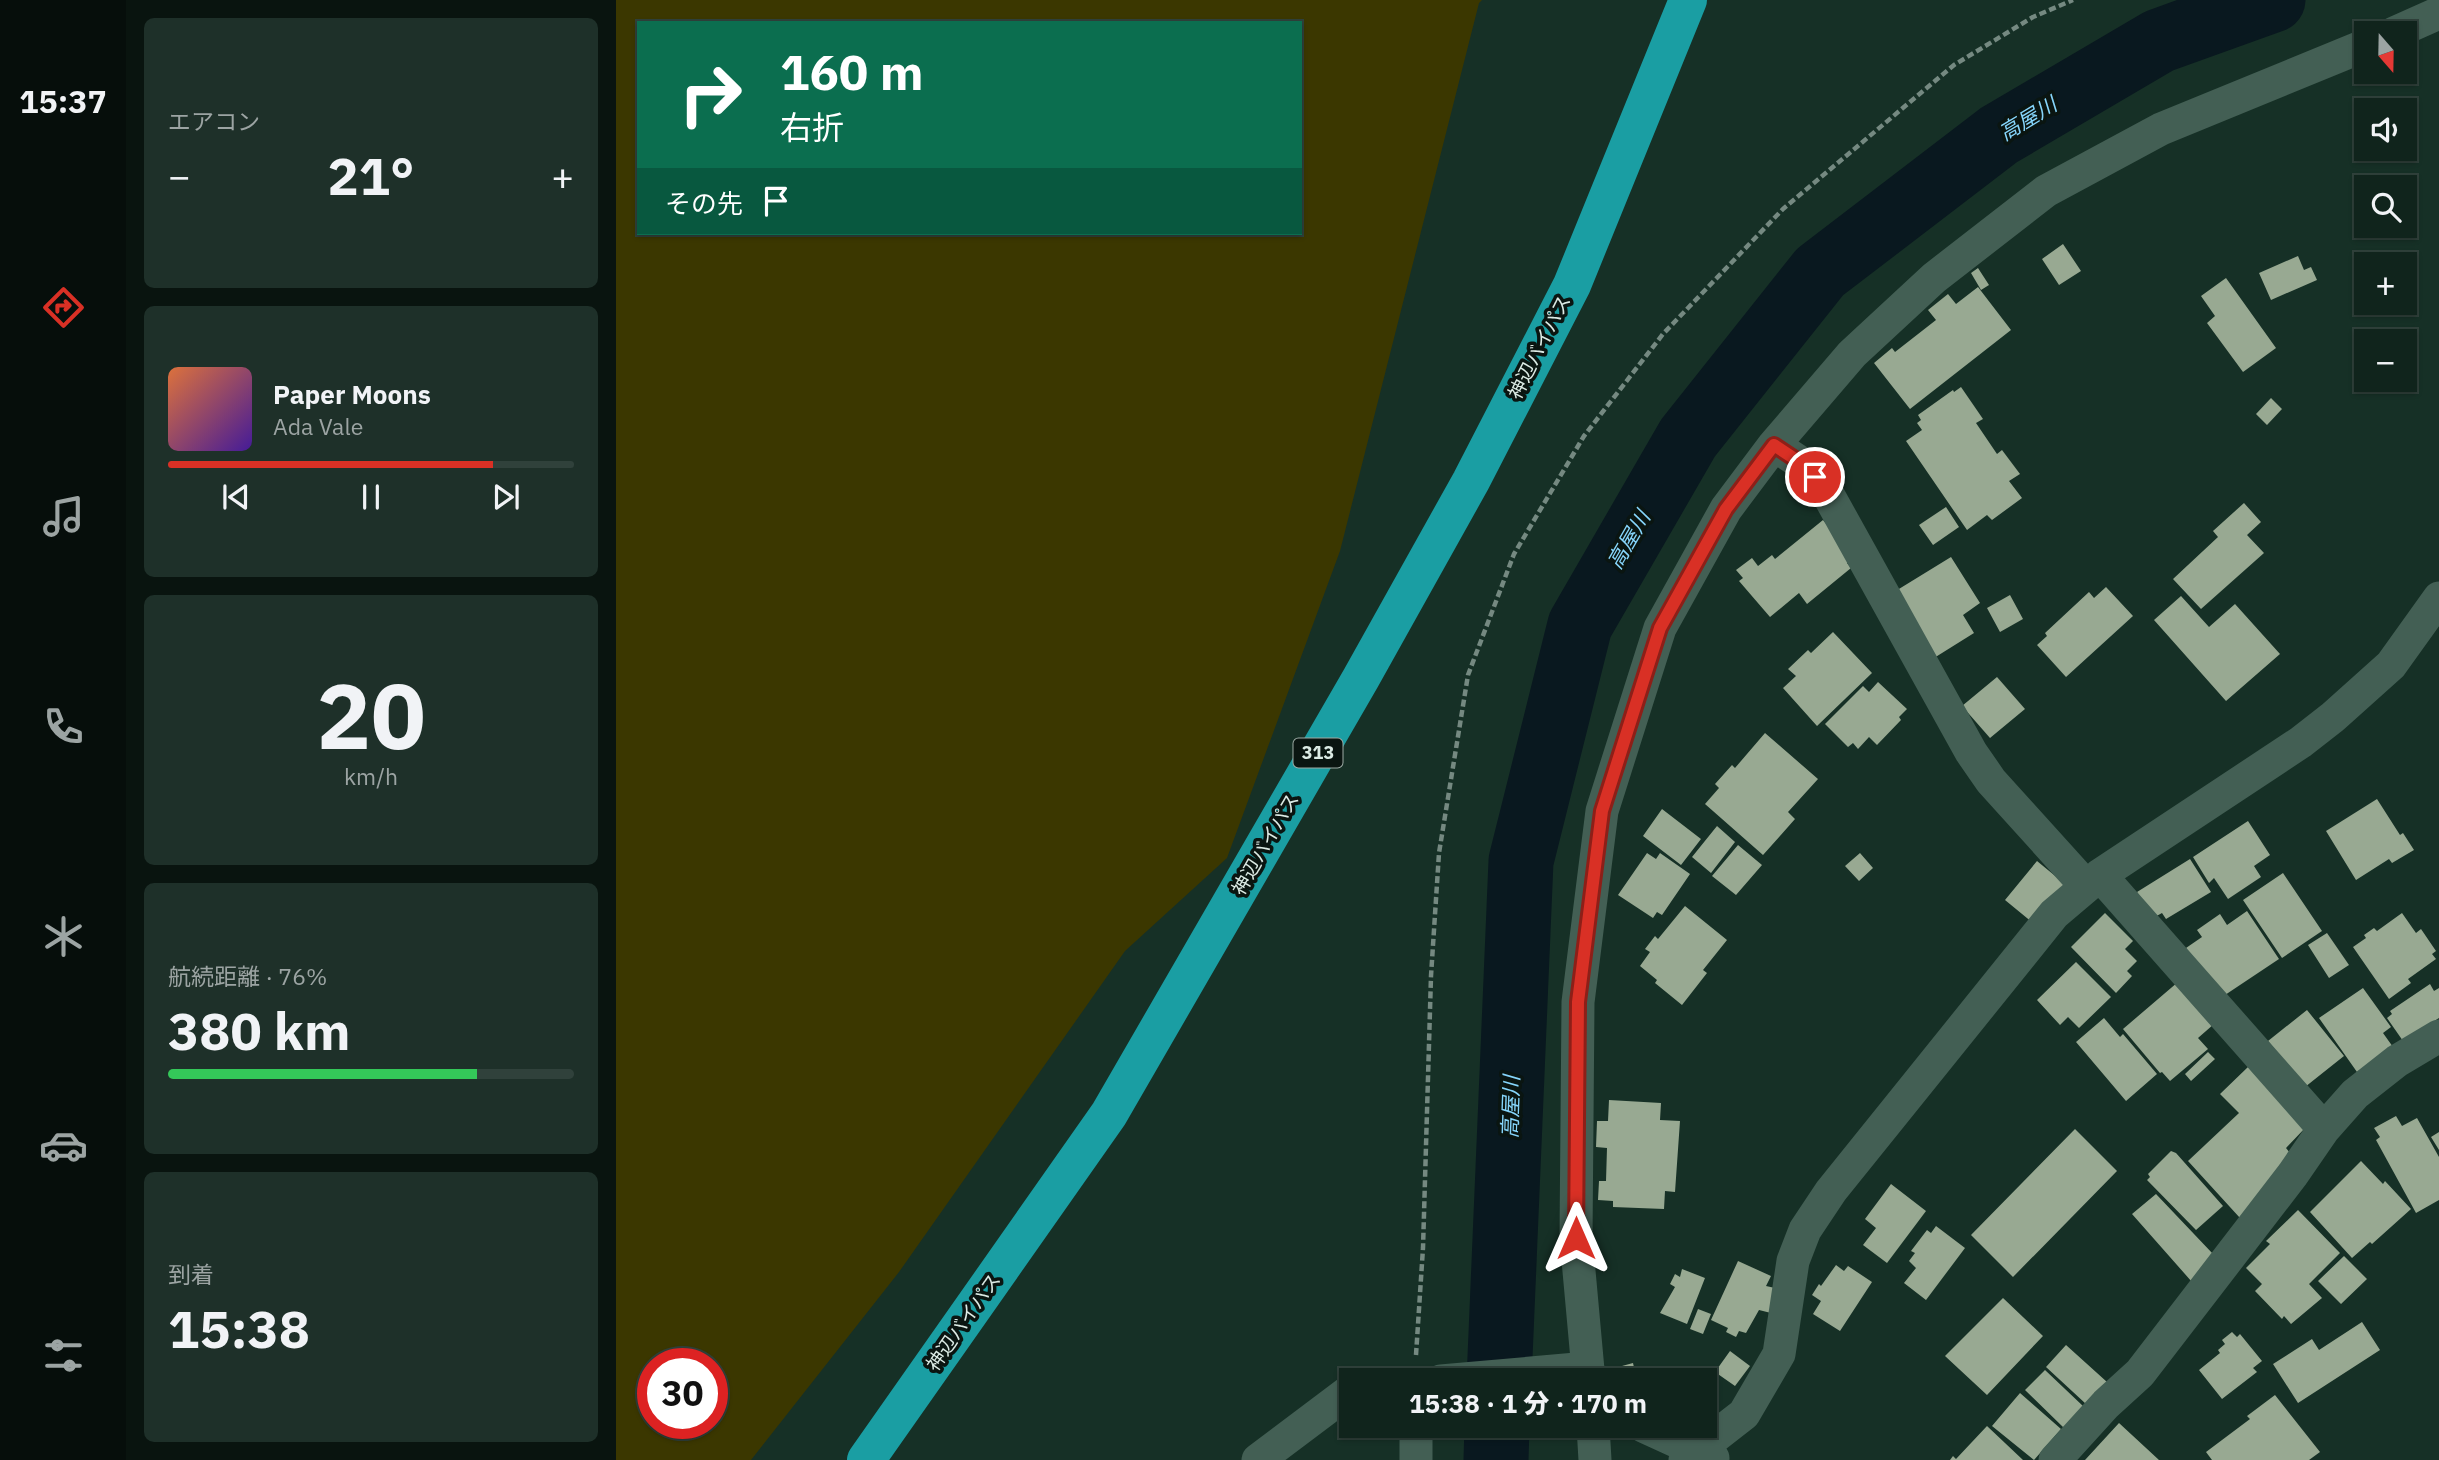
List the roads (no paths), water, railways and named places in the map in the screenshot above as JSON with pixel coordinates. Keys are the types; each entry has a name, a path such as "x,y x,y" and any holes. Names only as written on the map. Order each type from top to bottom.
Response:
{"highway":[{"name":"神辺バイパス","path":"866,1460 1109,1114 1361,678 1471,481 1572,285 1688,0"}],"street":[{"path":"2417,23 2439,13"},
{"path":"1582,1368 1576,1238 1578,1002 1602,811 1660,628 1726,509 1774,445 1852,354 1934,278 2046,191 2161,129 2354,50"},
{"path":"1774,445 1801,463 1825,489 1971,752 1991,781 2093,881 2324,1129"},
{"path":"1665,1438 1701,1457 1744,1414 1779,1354 1793,1261 1805,1230 1831,1191 2054,914 2093,881 2301,742 2333,717 2390,664 2439,598"},
{"path":"2055,1460 2140,1373 2293,1174 2324,1129 2355,1094 2397,1062 2439,1036"},
{"path":"1258,1460 1339,1399"},
{"path":"1416,1438 1416,1460"},
{"path":"1594,1438 1595,1460"}],"waterway":[{"name":"高屋川","path":"1500,1368 1521,861 1580,625 1688,438 1820,272 1999,135 2159,41 2273,0"},
{"name":"高屋川","path":"1496,1460 1497,1438"}]}
